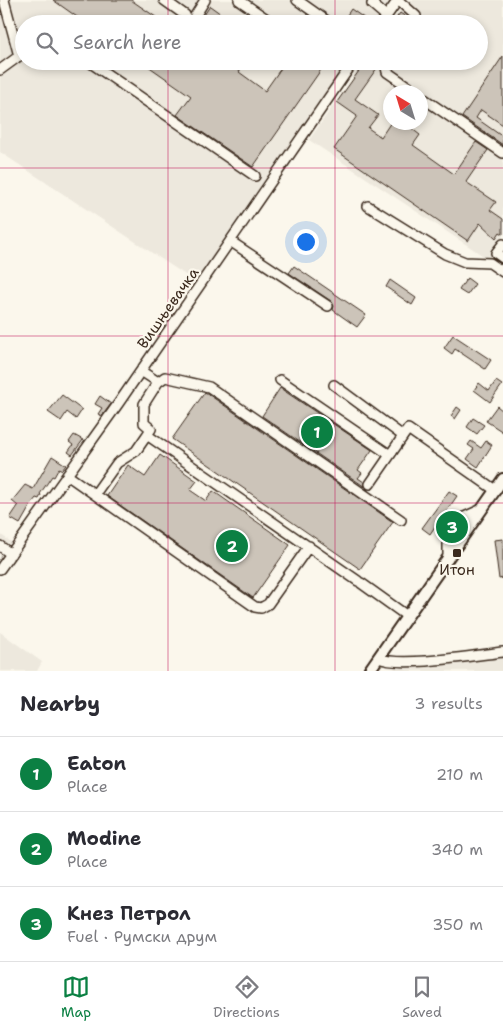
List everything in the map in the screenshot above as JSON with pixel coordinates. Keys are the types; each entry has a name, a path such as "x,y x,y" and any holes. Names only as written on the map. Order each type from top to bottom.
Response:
{"main road":[{"path":"369,671 503,479"}],"street":[{"path":"4,0 15,35"},
{"path":"164,0 185,15"},
{"path":"195,15 205,0"},
{"path":"239,0 261,15"},
{"path":"297,0 318,15"},
{"path":"374,0 372,4 381,15"},
{"path":"388,15 398,0 416,15"},
{"path":"0,70 15,59"},
{"path":"101,70 254,176"},
{"name":"Вишњевачка","path":"0,569 141,371 348,70"},
{"path":"387,70 406,85"},
{"path":"428,101 503,153"},
{"path":"368,206 445,254 465,262 490,263 503,272"},
{"path":"230,241 328,306"},
{"path":"503,244 496,253 503,258"},
{"path":"141,371 158,382"},
{"path":"95,494 117,463 136,451 151,429 144,423 143,408 158,382 165,377 209,387 401,520"},
{"path":"280,380 390,455"},
{"path":"334,385 403,436"},
{"path":"370,484 408,429 495,490"},
{"path":"147,435 408,616"},
{"path":"67,475 255,607 263,607 268,604 309,546"},
{"path":"448,559 448,536 462,518 482,509"},
{"path":"0,546 11,554"},
{"path":"379,658 389,661 418,660 503,652"}],"shaded area":[{"path":"0,0 391,0 381,15 15,15 15,70 343,70 196,282 0,152"},
{"path":"407,0 503,0 503,269 309,140 358,70 488,70 488,15 396,15"},
{"path":"0,534 15,545 0,566"},
{"path":"0,632 42,662 37,671 0,671"},
{"path":"503,658 503,671 381,671 401,667"}],"building":[{"path":"53,0 131,0 153,15 74,15"},
{"path":"210,6 222,15 204,15"},
{"path":"351,9 360,15 347,15"},
{"path":"503,56 503,125 481,110 476,118 503,137 503,145 462,117"},
{"path":"154,70 240,70 239,72 265,91 280,70 321,70 253,167 177,115 191,96"},
{"path":"360,70 376,70 355,99 378,115 368,128 381,137 386,130 413,130 420,135 413,145 454,174 476,142 488,150 466,182 496,202 490,210 503,219 503,234 500,232 496,238 480,223 468,241 334,149 357,116 337,102"},
{"path":"294,266 366,315 357,327 333,310 334,306 331,301 289,273"},
{"path":"467,278 475,284 467,295 459,290"},
{"path":"390,280 416,298 412,305 386,287"},
{"path":"453,335 491,360 485,369 455,349 452,354 444,348"},
{"path":"496,381 502,385 490,402 474,390 479,383 489,391"},
{"path":"280,388 372,450 358,470 362,473 358,478 364,482 365,487 262,416"},
{"path":"205,392 393,522 360,569 172,439"},
{"path":"62,395 82,410 76,419 67,412 61,421 48,412"},
{"path":"100,396 111,404 102,416 98,414 102,408 95,404"},
{"path":"497,406 503,411 503,432 486,421"},
{"path":"457,407 461,410 455,419 451,416"},
{"path":"473,418 484,425 477,434 467,427"},
{"path":"74,435 83,440 72,455 68,452 73,445 69,442"},
{"path":"471,441 481,448 486,441 492,445 478,467 467,459 474,449 468,445"},
{"path":"160,455 197,481 190,490 206,501 213,491 290,545 253,598 107,496 128,465 145,477"},
{"path":"52,456 66,465 62,470 59,468 54,477 52,476 40,494 39,499 36,498 32,503 20,524 10,518 18,506 12,501 25,485 33,489"},
{"path":"449,491 457,496 444,515 452,521 451,526 446,528 438,522 430,534 422,528"},
{"path":"503,539 503,578 499,579 494,540"}],"place":[{"name":"Eaton","path":"317,432"},
{"name":"Кнез Петрол","path":"452,527"},
{"name":"Modine","path":"232,546"},
{"name":"Итон","path":"457,553"}]}
